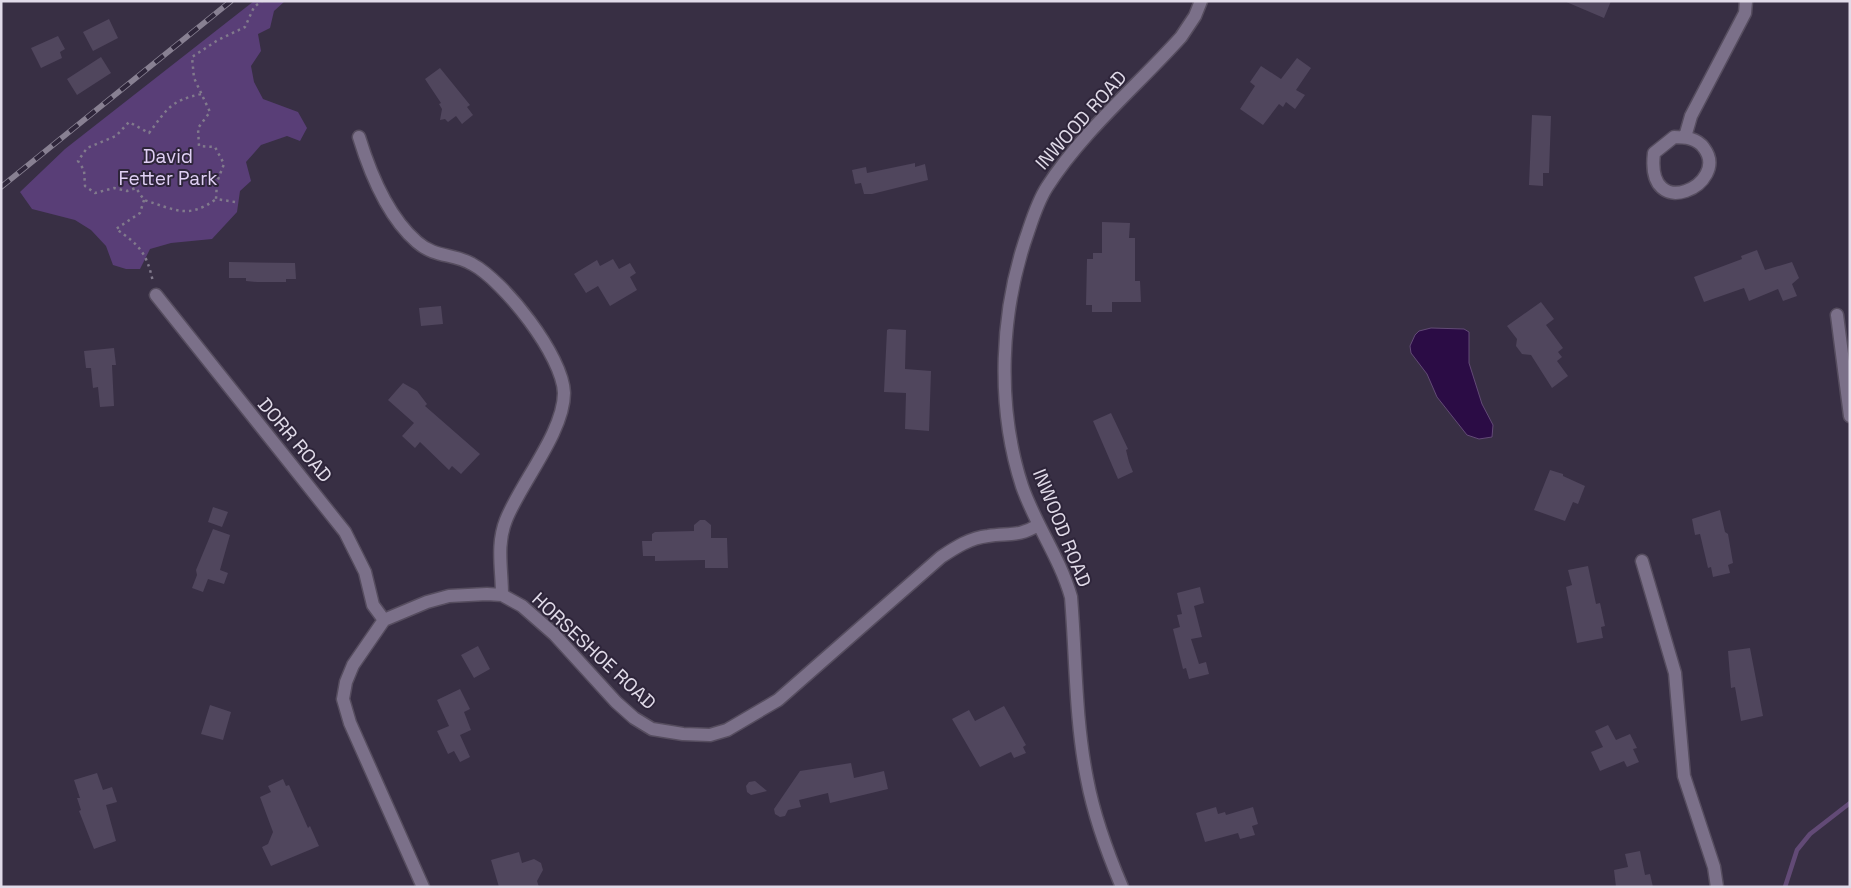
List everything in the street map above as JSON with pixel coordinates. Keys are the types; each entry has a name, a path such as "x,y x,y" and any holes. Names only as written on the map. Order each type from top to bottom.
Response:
{"street":[{"name":"INWOOD ROAD","path":"1122,887 1099,827 1086,777 1078,716 1071,596 1066,579 1038,525 1022,486 1014,454 1007,403 1004,350 1007,308 1016,267 1036,210 1055,175 1076,149 1181,37 1195,16 1201,1"},
{"path":"1685,137 1691,116 1745,13 1746,1"},
{"path":"359,137 366,161 401,223 416,241 431,252 457,257 470,263 499,282 524,313 562,379 564,394 554,427 506,520 499,544 502,595"},
{"path":"1674,137 1685,137 1701,142 1708,152 1710,164 1705,176 1692,190 1682,193 1666,191 1657,184 1653,172 1654,153 1674,137"},
{"name":"DORR ROAD","path":"156,295 345,532 365,572 374,605 384,620"},
{"path":"1837,315 1850,416"},
{"name":"HORSESHOE ROAD","path":"384,620 427,602 449,596 502,595 522,606 554,634 616,702 634,718 652,730 710,735 727,730 747,720 778,700 948,552 963,543 986,536 1024,533 1038,525"},
{"path":"1642,561 1675,673 1684,776 1714,867 1717,887"},
{"path":"384,620 353,665 346,682 343,699 350,723 423,887"}],"path":[{"path":"216,199 217,182 224,164 215,147 199,146 198,128 210,112 194,78 192,57 218,40 245,27 254,7 262,1"},
{"path":"201,94 181,99 169,106 149,132 129,122 116,136 87,148 78,161 84,170 85,186 95,193 114,188 127,190 136,188 144,200 182,212 202,209 216,199 235,202"},
{"path":"144,200 140,213 116,230 140,247 148,261 156,295"}],"green space":[{"name":"David Fetter Park","path":"254,1 285,1 274,11 270,28 258,34 261,51 251,66 254,82 263,99 298,112 307,128 300,141 287,136 261,145 246,162 251,181 240,191 237,212 212,239 171,243 150,249 140,269 126,269 113,265 106,246 91,230 75,220 32,209 20,192 65,149"}],"shaded area":[{"path":"1431,328 1464,329 1469,332 1469,363 1482,404 1493,425 1492,437 1479,439 1467,435 1437,397 1427,374 1411,353 1410,346 1415,335 1419,331"}],"building":[{"path":"1564,1 1611,1 1604,18"},
{"path":"109,19 118,38 93,51 83,32"},
{"path":"58,36 65,49 60,52 62,58 41,68 31,48"},
{"path":"101,57 111,73 77,95 67,79"},
{"path":"1297,58 1311,68 1296,90 1305,95 1295,109 1286,102 1283,107 1279,104 1263,125 1240,109 1255,86 1250,82 1261,66 1281,79"},
{"path":"440,68 470,105 467,107 473,115 462,124 456,116 448,122 445,119 440,120 442,109 439,104 441,103 425,79"},
{"path":"1532,115 1551,116 1549,173 1543,173 1543,186 1529,185"},
{"path":"915,163 915,167 925,164 928,180 872,194 864,194 861,183 855,184 852,170 866,167 867,173"},
{"path":"1102,222 1130,223 1129,238 1135,238 1135,281 1140,281 1141,302 1112,302 1112,312 1092,312 1092,305 1086,305 1087,259 1093,259 1093,253 1102,253"},
{"path":"1757,250 1765,270 1792,262 1799,278 1792,284 1797,296 1783,301 1778,289 1749,301 1744,288 1704,302 1694,277 1742,259 1741,256"},
{"path":"613,259 619,269 630,263 636,273 630,277 637,290 610,306 598,286 586,293 574,274 597,260 600,266"},
{"path":"229,262 295,263 296,279 286,279 286,282 257,282 246,281 246,278 229,278"},
{"path":"1541,302 1554,319 1546,325 1563,348 1558,352 1562,357 1557,361 1568,376 1552,388 1531,355 1522,354 1516,346 1517,339 1507,326"},
{"path":"441,306 443,324 421,326 419,308"},
{"path":"887,330 906,330 905,369 931,371 929,431 905,429 906,393 884,392"},
{"path":"114,348 116,365 112,365 114,406 100,407 98,387 93,388 91,368 86,368 84,351"},
{"path":"403,383 417,391 427,404 425,406 480,454 461,474 452,466 449,470 420,442 415,448 402,436 414,423 388,400"},
{"path":"1111,413 1128,449 1126,450 1133,472 1118,479 1093,421"},
{"path":"1550,470 1563,474 1563,476 1585,486 1578,504 1573,502 1565,521 1534,510"},
{"path":"213,507 228,512 222,527 208,522"},
{"path":"1720,510 1725,532 1728,534 1733,563 1728,565 1730,573 1713,577 1711,567 1708,568 1700,534 1695,535 1692,519"},
{"path":"700,520 705,520 711,525 711,538 727,538 728,568 705,568 705,560 655,561 655,556 643,556 642,541 652,541 652,534 655,532 694,531 694,525"},
{"path":"213,529 230,535 220,570 228,573 224,584 208,579 203,592 192,588 197,575 196,570"},
{"path":"1588,566 1596,604 1600,603 1605,626 1601,627 1603,638 1577,643 1566,587 1572,585 1568,570"},
{"path":"1200,587 1204,603 1194,606 1202,637 1191,639 1199,664 1206,662 1209,674 1189,679 1186,668 1183,669 1173,629 1180,627 1177,615 1182,614 1177,593"},
{"path":"478,646 490,669 474,678 461,655"},
{"path":"1750,648 1763,716 1741,721 1735,687 1731,688 1728,651"},
{"path":"460,689 470,709 464,712 471,730 460,735 470,757 460,762 454,751 448,754 437,731 449,726 437,700"},
{"path":"210,705 231,712 223,740 201,734"},
{"path":"1004,706 1026,745 1023,747 1026,753 1014,758 1011,752 980,767 952,719 969,710 975,721"},
{"path":"1608,725 1616,740 1630,734 1637,748 1633,749 1639,762 1627,767 1624,761 1600,771 1591,752 1603,747 1595,731"},
{"path":"851,763 854,778 884,771 888,789 830,803 828,793 799,800 801,807 788,810 785,816 780,817 775,814 774,809 800,771"},
{"path":"97,773 103,790 112,787 117,802 106,805 116,841 94,849 79,811 81,810 77,798 80,798 74,780"},
{"path":"283,779 286,786 289,785 308,828 310,826 319,846 271,866 262,847 268,844 273,832 260,797 271,792 268,786"},
{"path":"755,781 767,791 751,795 747,792 746,786 749,782"},
{"path":"1216,807 1218,814 1225,812 1226,815 1253,807 1258,824 1252,826 1255,835 1240,839 1238,833 1205,842 1196,813"},
{"path":"1640,851 1645,875 1650,874 1653,887 1616,887 1614,870 1628,867 1625,854"},
{"path":"519,852 522,863 534,859 541,863 543,870 537,881 539,887 499,887 491,860"}],"waterway":[{"path":"1785,887 1797,850 1810,834 1850,803"}],"railway":[{"path":"1,187 231,1"}]}
